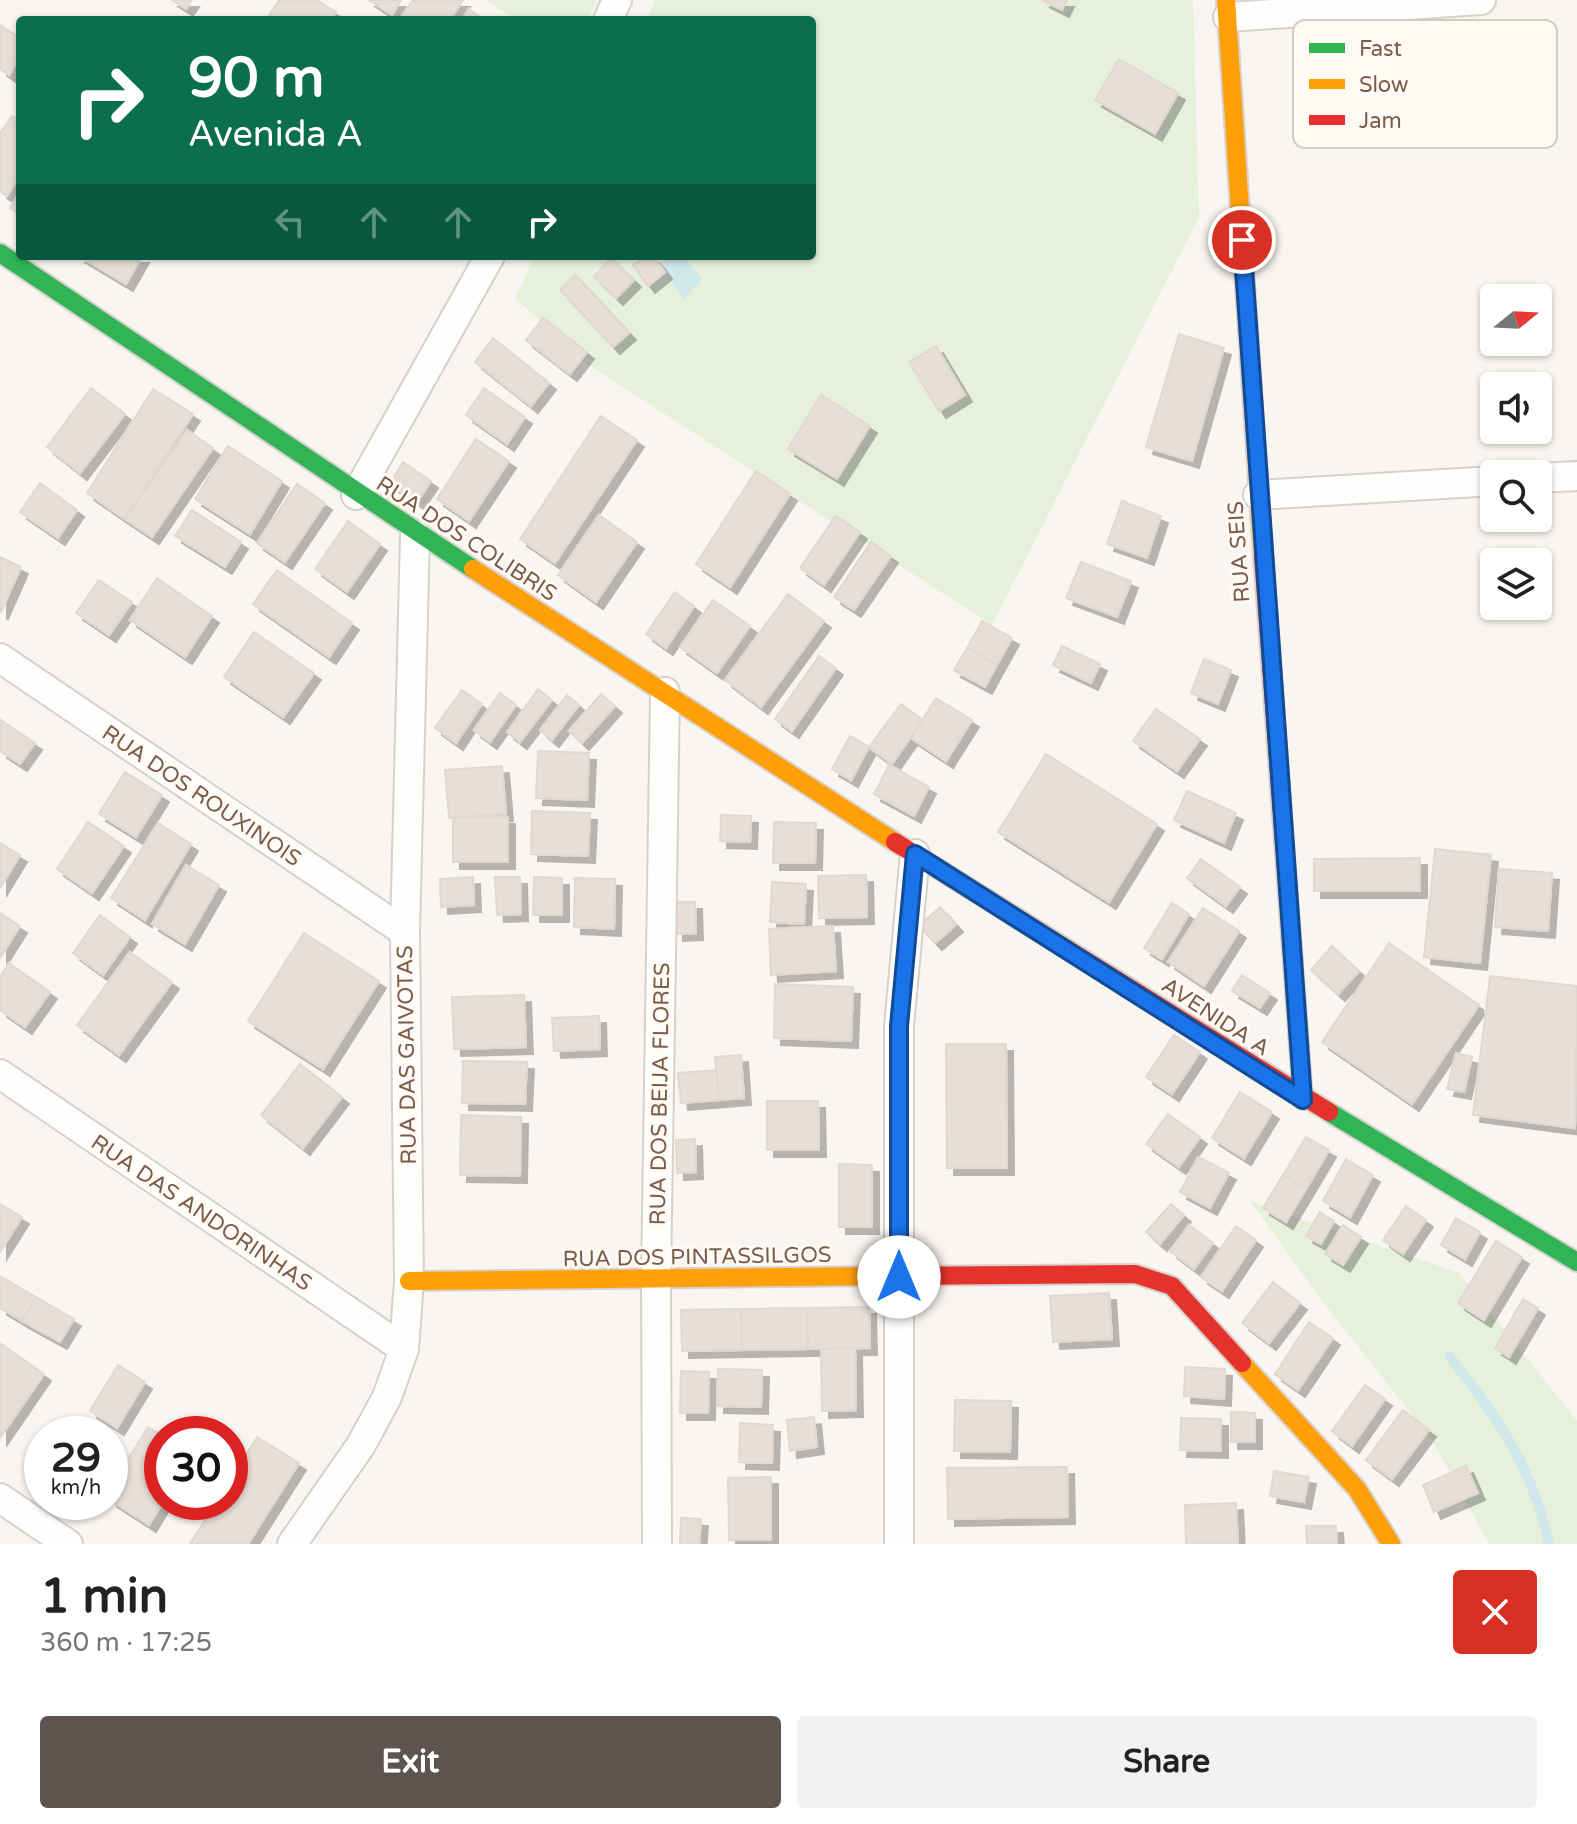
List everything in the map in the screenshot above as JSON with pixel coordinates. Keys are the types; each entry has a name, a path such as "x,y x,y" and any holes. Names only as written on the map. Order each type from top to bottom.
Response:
{"street":[{"path":"1227,9 1481,0"},
{"name":"RUA SEIS","path":"1227,9 1258,495 1303,1100"},
{"name":"RUA DOS COLIBRIS","path":"0,253 415,535 915,854"},
{"path":"356,495 488,260"},
{"path":"1552,477 1577,476"},
{"path":"1258,495 1480,482"},
{"name":"RUA DAS GAIVOTAS","path":"292,1544 361,1445 387,1397 404,1349 409,1281 405,932 415,535"},
{"name":"RUA DOS ROUXINOIS","path":"0,658 405,932"},
{"name":"RUA DOS BEIJA FLORES","path":"657,1544 656,1281 665,692"},
{"path":"899,1544 899,1026 915,854"},
{"name":"AVENIDA A","path":"915,854 1303,1100 1576,1256"},
{"name":"RUA DAS ANDORINHAS","path":"0,1074 404,1349"},
{"name":"RUA DOS PINTASSILGOS","path":"409,1281 1135,1274 1172,1286 1357,1489 1391,1544"},
{"path":"0,1498 68,1544"}],"green space":[{"path":"486,0 597,0 590,16 511,16"},
{"path":"655,0 1193,0 1199,217 992,625 587,364 515,298 533,260 816,260 816,16 648,16"},
{"path":"1250,1201 1459,1273 1577,1421 1577,1544 1489,1544 1432,1440 1322,1301"}],"water":[{"path":"664,260 688,260 703,279 684,299 665,272"}],"building":[{"path":"172,0 192,0 186,9"},
{"path":"279,0 317,0 336,12 334,16 269,16"},
{"path":"369,0 401,0 392,15"},
{"path":"413,0 463,0 453,16 402,16"},
{"path":"1042,0 1067,0 1062,10"},
{"path":"469,9 479,16 465,16"},
{"path":"0,25 16,35 16,64 9,75 0,69"},
{"path":"1119,59 1178,93 1155,134 1095,100"},
{"path":"12,116 16,118 16,181 7,196 0,191 0,133"},
{"path":"16,198 16,212 10,208"},
{"path":"86,260 140,260 126,284"},
{"path":"609,260 613,260 634,280 616,298 594,277"},
{"path":"640,260 656,260 665,272 648,286 633,265"},
{"path":"575,275 629,333 613,347 560,290"},
{"path":"543,318 587,352 570,374 526,340"},
{"path":"1179,334 1224,348 1192,461 1146,447"},
{"path":"493,338 549,383 531,406 475,362"},
{"path":"936,346 965,395 939,411 909,362"},
{"path":"91,388 125,414 80,473 47,447"},
{"path":"484,388 525,417 507,444 466,415"},
{"path":"153,389 193,414 125,519 87,493"},
{"path":"821,395 870,426 837,479 788,449"},
{"path":"601,416 637,440 555,563 520,539"},
{"path":"187,430 213,448 152,537 125,519"},
{"path":"476,439 509,461 469,521 437,499"},
{"path":"228,446 282,481 250,534 195,499"},
{"path":"403,462 431,481 417,502 390,484"},
{"path":"756,471 790,494 730,587 696,564"},
{"path":"40,483 77,510 58,538 20,512"},
{"path":"297,484 325,503 285,562 257,543"},
{"path":"1122,501 1161,516 1147,558 1107,544"},
{"path":"192,510 241,542 225,567 175,536"},
{"path":"599,515 637,542 596,602 558,575"},
{"path":"836,516 860,532 824,585 800,568"},
{"path":"348,521 380,544 347,592 315,569"},
{"path":"871,542 891,556 854,610 834,597"},
{"path":"0,557 21,567 1,612 0,612"},
{"path":"1081,562 1131,581 1117,617 1066,598"},
{"path":"277,570 352,623 329,657 253,604"},
{"path":"157,578 212,616 185,657 130,620"},
{"path":"99,580 132,602 109,635 76,613"},
{"path":"675,592 694,606 666,648 646,634"},
{"path":"788,594 824,621 761,707 725,680"},
{"path":"713,600 750,626 717,673 680,647"},
{"path":"982,621 1012,638 997,665 967,648"},
{"path":"254,632 314,673 283,717 224,677"},
{"path":"1062,646 1100,664 1091,683 1053,665"},
{"path":"967,648 997,665 985,687 954,670"},
{"path":"819,656 836,668 792,731 775,719"},
{"path":"1204,659 1231,670 1218,704 1191,693"},
{"path":"538,689 552,700 520,742 507,732"},
{"path":"462,690 482,704 456,743 435,728"},
{"path":"500,693 516,705 490,742 474,730"},
{"path":"601,694 615,706 582,743 569,731"},
{"path":"567,695 579,705 552,740 540,730"},
{"path":"936,698 972,720 946,761 911,738"},
{"path":"901,704 923,720 892,764 869,747"},
{"path":"1156,709 1200,739 1177,771 1133,741"},
{"path":"1,720 35,743 20,764 0,751"},
{"path":"850,736 869,747 851,780 832,769"},
{"path":"538,751 589,753 587,800 536,798"},
{"path":"1046,754 1157,824 1109,902 998,832"},
{"path":"889,765 929,787 914,816 874,794"},
{"path":"502,766 506,814 449,818 445,770"},
{"path":"125,772 162,795 136,837 99,814"},
{"path":"1187,791 1236,813 1224,843 1174,820"},
{"path":"532,811 590,813 588,856 531,854"},
{"path":"721,815 751,816 750,842 720,841"},
{"path":"453,817 508,817 508,862 453,862"},
{"path":"88,822 124,846 92,893 57,869"},
{"path":"774,822 816,823 815,863 773,863"},
{"path":"158,823 191,844 145,920 111,898"},
{"path":"0,843 20,855 0,888"},
{"path":"1435,849 1491,855 1480,963 1424,957"},
{"path":"1420,858 1420,891 1314,891 1314,859"},
{"path":"1201,859 1240,887 1226,906 1187,878"},
{"path":"186,865 219,885 185,944 152,924"},
{"path":"1499,869 1552,873 1548,931 1495,927"},
{"path":"866,875 867,917 819,918 818,876"},
{"path":"473,877 474,905 441,907 440,879"},
{"path":"495,877 520,877 521,914 497,915"},
{"path":"534,877 562,878 562,915 533,915"},
{"path":"575,878 615,879 614,929 574,927"},
{"path":"772,882 806,884 804,924 770,922"},
{"path":"675,902 695,902 696,933 676,934"},
{"path":"1172,903 1189,914 1162,959 1144,948"},
{"path":"940,907 956,925 935,943 919,926"},
{"path":"1203,908 1239,931 1204,986 1168,962"},
{"path":"0,913 20,926 0,958"},
{"path":"100,915 130,937 103,975 73,953"},
{"path":"833,926 836,971 771,975 769,929"},
{"path":"304,933 379,981 323,1069 248,1021"},
{"path":"1389,943 1479,1005 1412,1104 1322,1042"},
{"path":"1332,946 1359,971 1338,994 1311,970"},
{"path":"130,952 172,982 119,1055 77,1025"},
{"path":"9,963 50,992 25,1027 0,1010 0,977"},
{"path":"1242,975 1270,993 1260,1008 1232,991"},
{"path":"1490,976 1577,986 1575,1128 1473,1115"},
{"path":"775,984 853,987 851,1041 774,1038"},
{"path":"524,995 526,1047 454,1049 452,997"},
{"path":"599,1016 600,1049 554,1051 552,1018"},
{"path":"1174,1035 1200,1052 1172,1094 1146,1077"},
{"path":"946,1044 1006,1044 1007,1168 947,1168"},
{"path":"1456,1053 1472,1057 1464,1092 1447,1089"},
{"path":"741,1055 744,1098 719,1100 715,1057"},
{"path":"463,1061 527,1062 525,1104 462,1103"},
{"path":"300,1064 342,1097 303,1148 261,1115"},
{"path":"716,1070 719,1100 681,1103 678,1073"},
{"path":"1240,1092 1272,1112 1244,1158 1212,1138"},
{"path":"767,1101 818,1101 819,1150 767,1150"},
{"path":"1168,1114 1200,1137 1179,1167 1146,1144"},
{"path":"461,1115 521,1117 520,1176 460,1175"},
{"path":"1306,1137 1329,1150 1306,1189 1283,1175"},
{"path":"695,1139 696,1172 677,1173 676,1140"},
{"path":"1198,1157 1229,1173 1210,1208 1180,1192"},
{"path":"1346,1159 1373,1175 1350,1217 1323,1201"},
{"path":"839,1164 872,1165 872,1227 839,1227"},
{"path":"1283,1175 1306,1189 1286,1222 1263,1208"},
{"path":"0,1204 22,1217 0,1252"},
{"path":"1171,1204 1184,1215 1160,1244 1146,1232"},
{"path":"1406,1206 1426,1220 1403,1254 1383,1240"},
{"path":"1320,1212 1334,1221 1321,1244 1306,1236"},
{"path":"1456,1218 1480,1232 1465,1259 1441,1245"},
{"path":"1189,1225 1213,1243 1194,1269 1170,1251"},
{"path":"1343,1225 1361,1237 1343,1265 1325,1254"},
{"path":"1236,1226 1256,1240 1222,1291 1201,1277"},
{"path":"1496,1241 1522,1257 1484,1320 1458,1303"},
{"path":"0,1276 36,1297 22,1321 0,1308"},
{"path":"1273,1282 1300,1303 1269,1343 1242,1323"},
{"path":"1109,1293 1112,1339 1053,1342 1050,1296"},
{"path":"36,1297 74,1319 60,1342 22,1321"},
{"path":"1523,1299 1538,1308 1509,1357 1495,1348"},
{"path":"869,1307 870,1348 808,1349 807,1308"},
{"path":"807,1308 808,1349 742,1350 741,1309"},
{"path":"741,1309 742,1350 682,1351 681,1310"},
{"path":"1309,1322 1333,1338 1298,1390 1275,1374"},
{"path":"0,1343 44,1374 0,1438"},
{"path":"855,1348 856,1410 822,1411 821,1349"},
{"path":"118,1365 145,1382 124,1416 98,1416 90,1411"},
{"path":"1185,1367 1225,1369 1224,1399 1184,1396"},
{"path":"718,1369 762,1370 761,1407 717,1406"},
{"path":"681,1371 709,1372 708,1413 680,1413"},
{"path":"1365,1385 1385,1399 1352,1446 1332,1431"},
{"path":"955,1400 1011,1401 1010,1452 954,1451"},
{"path":"1403,1410 1429,1430 1392,1479 1366,1460"},
{"path":"1231,1412 1255,1413 1255,1442 1231,1442"},
{"path":"814,1417 817,1447 790,1451 787,1420"},
{"path":"1181,1418 1221,1419 1221,1451 1180,1450"},
{"path":"740,1423 773,1425 772,1463 739,1462"},
{"path":"144,1433 144,1520 152,1520 149,1525 128,1512 128,1459"},
{"path":"257,1437 299,1463 248,1544 190,1544 205,1520 248,1520 248,1451"},
{"path":"1466,1466 1478,1493 1434,1512 1423,1485"},
{"path":"1067,1467 1068,1517 948,1519 947,1468"},
{"path":"1274,1471 1309,1477 1304,1502 1270,1496"},
{"path":"771,1477 771,1540 729,1540 728,1478"},
{"path":"1236,1503 1238,1544 1186,1544 1185,1505"},
{"path":"681,1518 701,1519 699,1544 680,1544"},
{"path":"1306,1526 1336,1526 1337,1544 1307,1544"}],"waterway":[{"path":"1449,1356 1511,1444 1534,1492 1549,1544"}],"traffic: fast":[{"path":"0,253 473,569"},
{"path":"1329,1112 1577,1262"}],"traffic: slow":[{"path":"1226,0 1263,556"},
{"path":"473,569 895,842"},
{"path":"409,1281 885,1276"},
{"path":"1242,1363 1357,1489 1391,1544"}],"traffic: jam":[{"path":"1263,556 1303,1100"},
{"path":"895,842 1329,1112"},
{"path":"885,1276 1135,1274 1172,1286 1242,1363"}],"route":[{"path":"899,1277 899,1026 915,854 1303,1100 1242,240"}]}
